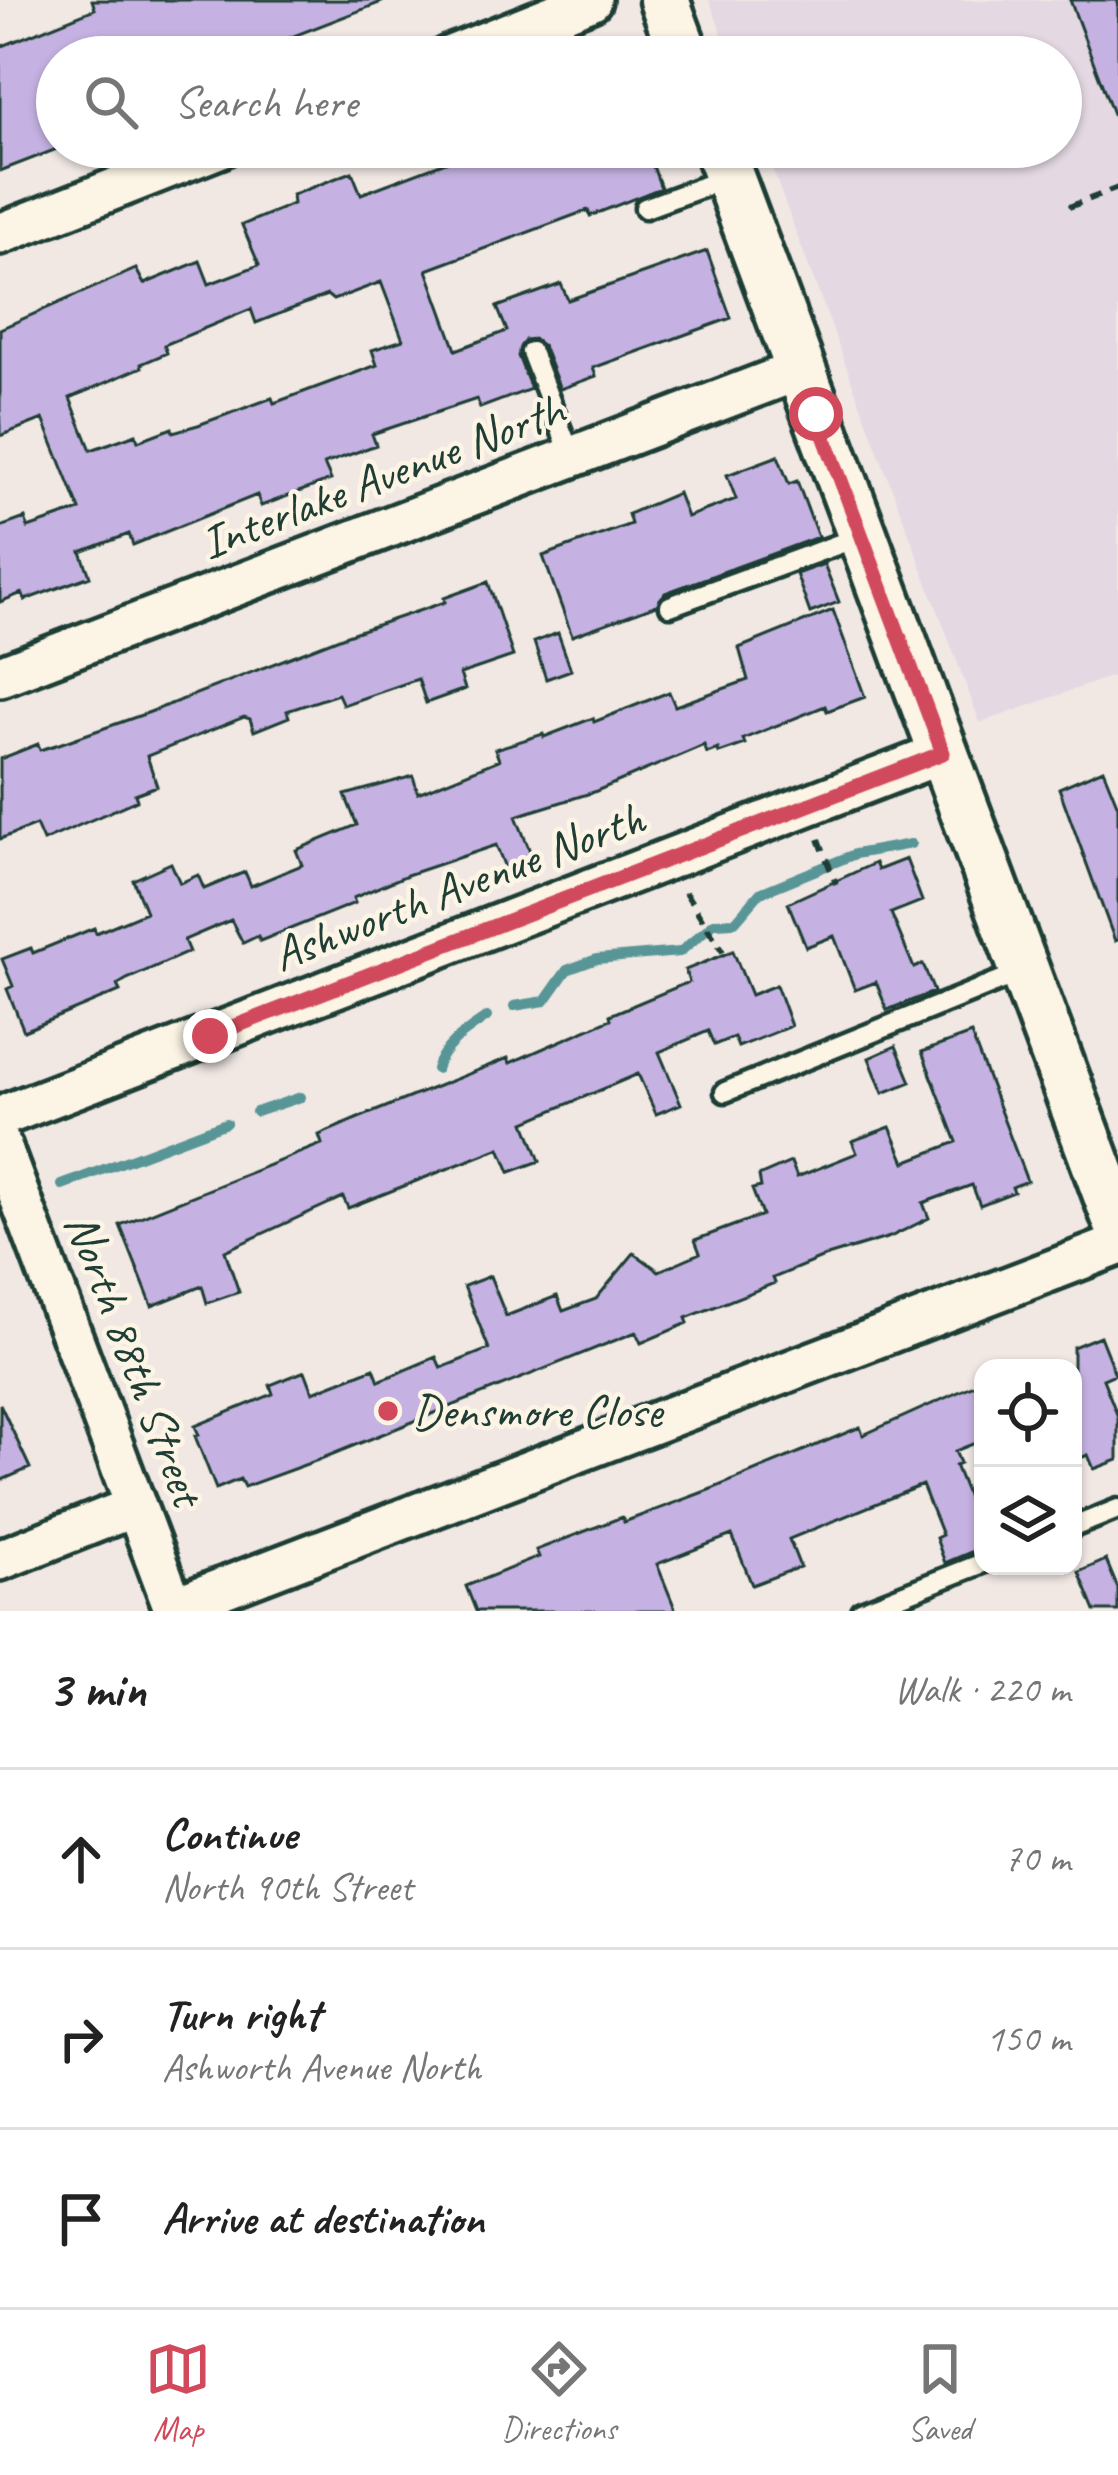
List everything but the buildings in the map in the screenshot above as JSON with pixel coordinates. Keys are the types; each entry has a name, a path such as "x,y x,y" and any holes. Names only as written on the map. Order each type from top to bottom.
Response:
{"street":[{"path":"501,36 591,0"},
{"path":"664,0 677,36"},
{"path":"0,235 168,168"},
{"path":"725,168 1118,1222"},
{"name":"Interlake Avenue North","path":"0,676 799,370"},
{"name":"Ashworth Avenue North","path":"2,1123 943,753"},
{"name":"North 88th Street","path":"2,1123 174,1609"},
{"path":"174,1609 1118,1245"},
{"path":"0,1560 136,1506"}],"lane":[{"path":"645,208 713,168"},
{"path":"531,352 572,458"},
{"path":"670,607 861,536"},
{"path":"725,1092 1024,971"},
{"path":"1082,1523 1118,1509"},
{"path":"861,1611 974,1566"}],"path":[{"path":"1069,207 1118,188"},
{"path":"816,830 836,884"},
{"path":"680,884 723,952"}],"shaded area":[{"path":"709,0 1118,0 1118,674 980,723 772,168 1082,168 1082,36 723,36"}],"waterway":[{"path":"514,1006 545,1001 567,970 597,959 680,952 714,923 735,922 760,893 855,854 911,844"},
{"path":"436,1069 450,1045 487,1017"},
{"path":"256,1112 301,1097"},
{"path":"62,1185 226,1123"}],"place":[{"name":"Densmore Close","path":"388,1411"}],"route":[{"path":"210,1036 943,753 816,414"}]}
